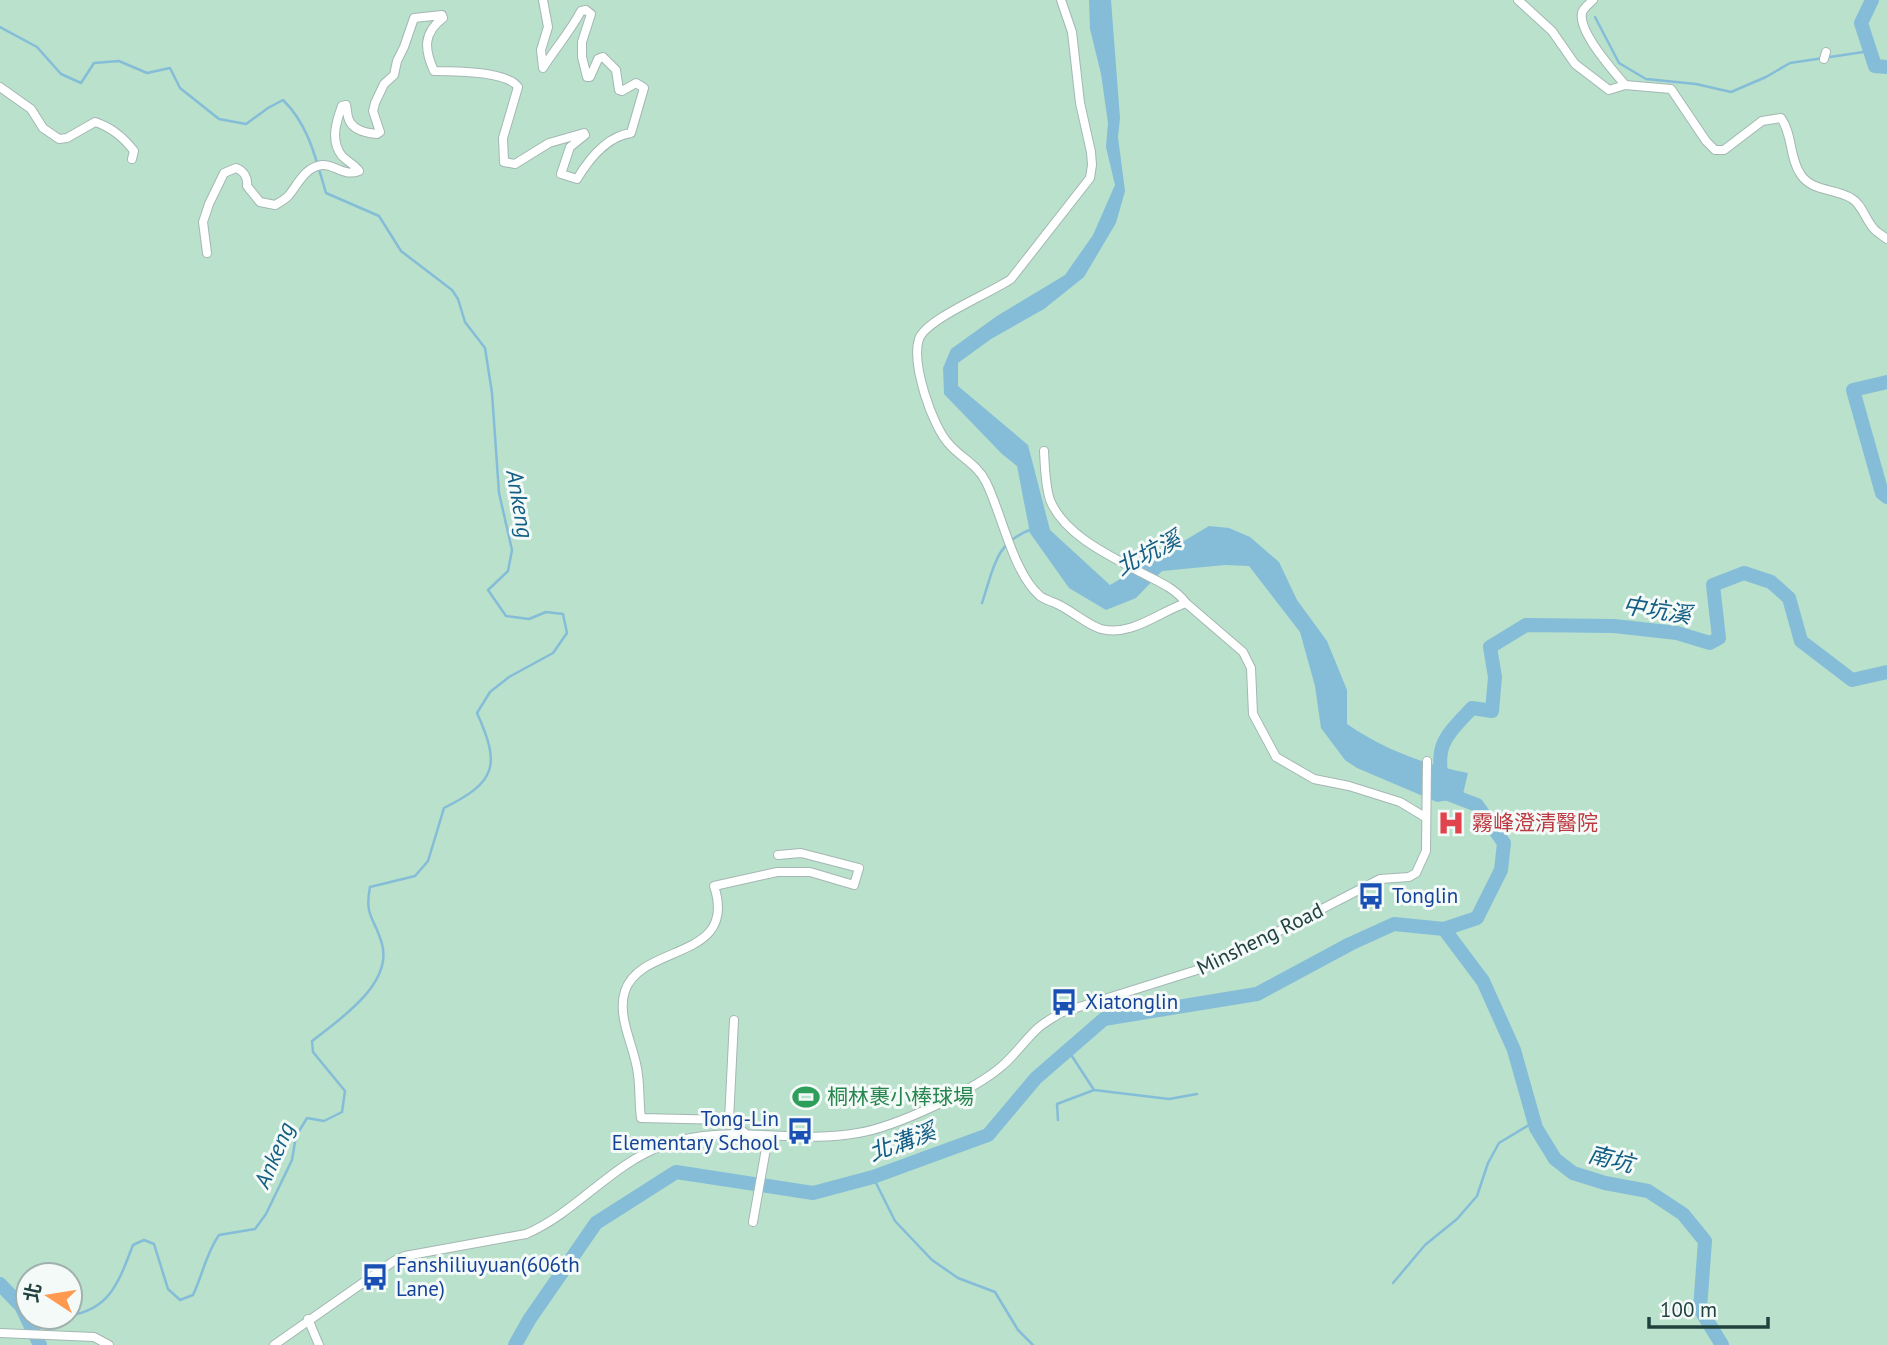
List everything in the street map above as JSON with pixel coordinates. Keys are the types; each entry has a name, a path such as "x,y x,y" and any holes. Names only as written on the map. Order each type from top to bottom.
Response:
{"street":[{"path":"207,253 203,222 224,173 236,168 241,170 247,179 247,186 260,202 275,205 289,196 295,184 314,168 323,165 346,173 359,171 338,148 335,133 338,118 342,107 346,105 348,118 354,127 366,134 380,132 373,111 375,103 384,84 394,75 414,18 442,15 443,18 430,28 428,36 427,56 433,71 499,76 516,82 518,87 503,138 504,162 515,163 549,143 584,133 570,148 561,174 577,179 617,135 631,133 644,88 636,83 619,90 616,70 603,57 598,59 590,77 587,77 582,57 582,42 591,14 586,10 581,11 568,35 559,40 543,68 541,50 548,27 543,0"},
{"path":"1061,0 1072,32 1080,103 1091,152 1090,178 1011,279 922,332 918,342 918,365 936,427 950,446 981,472 1026,578 1041,597 1068,608 1101,629 1124,630 1186,603"},
{"path":"1518,0 1552,31 1575,64 1609,90 1625,85 1671,89 1715,150 1724,150 1762,121 1781,118 1786,125 1796,165 1803,178 1816,188 1850,197 1874,228 1887,239"},
{"path":"1593,0 1583,9 1581,15 1589,40 1625,85"},
{"path":"0,87 31,110 43,128 59,139 67,138 95,121 104,124 127,142 134,151 132,159"},
{"path":"1044,451 1049,497 1058,515 1081,536 1124,564 1177,592 1243,652 1251,668 1253,714 1276,757 1314,779 1349,786 1400,802 1425,817 1427,761"},
{"name":"Minsheng Road","path":"274,1345 405,1256 526,1234 539,1228 616,1170 648,1152 699,1136 745,1133 768,1137 821,1139 885,1127 983,1080 1002,1066 1040,1026 1060,1013 1213,965 1380,878 1403,878 1416,873 1426,851 1425,817"},
{"path":"745,1133 729,1120 641,1118 638,1075 622,1005 624,992 633,975 683,950 706,935 716,921 720,904 714,886 777,872 810,872 854,885 859,868 802,853 778,855"},
{"path":"729,1120 734,1020"},
{"path":"753,1218 768,1137"},
{"path":"308,1320 318,1341"},
{"path":"0,1333 94,1337 109,1345"}],"green space":[{"path":"0,0 1887,0 1887,1345 0,1345"}],"water":[{"name":"北坑溪","path":"1089,0 1111,0 1120,118 1118,137 1125,191 1116,223 1084,277 1044,309 991,339 958,363 958,386 1028,445 1050,530 1110,585 1209,526 1229,528 1250,537 1279,562 1297,600 1327,641 1347,690 1347,724 1405,755 1468,773 1462,798 1437,802 1357,768 1345,760 1321,728 1315,686 1300,632 1249,566 1225,565 1162,571 1136,598 1106,610 1069,588 1030,533 1017,466 944,394 943,368 951,349 997,316 1065,275 1093,235 1115,185 1106,147 1108,123 1101,74 1090,29"}],"waterway":[{"name":"中坑溪","path":"1872,0 1861,23 1875,66 1887,67"},
{"path":"1595,17 1619,63 1646,79 1696,84 1731,92 1790,63 1870,51"},
{"name":"Ankeng","path":"0,27 37,47 61,74 81,83 94,63 119,61 147,73 170,68 180,88 219,119 246,124 283,100 305,132 326,193 379,216 401,251 452,290 458,299 465,322 485,348 492,393 499,493 512,550 508,571 488,590 506,616 529,619 546,612 563,614 567,633 553,653 509,677 490,692 477,713 489,747 489,771 474,790 444,808 428,861 415,876 370,887 369,911 382,944 383,959 379,973 361,1000 312,1041 313,1052 345,1091 342,1112 324,1121 307,1118 296,1136 292,1160 266,1214 255,1229 219,1235 193,1295 180,1300 168,1289 154,1244 144,1240 133,1245 118,1280 105,1299 84,1312"},
{"name":"中坑溪","path":"1887,382 1853,390 1882,493 1887,497"},
{"path":"982,603 993,568 1003,549 1019,535 1032,529"},
{"name":"中坑溪","path":"1443,785 1441,750 1449,734 1472,708 1492,711 1495,677 1490,647 1526,625 1614,626 1677,633 1710,643 1719,638 1713,585 1744,573 1771,582 1789,598 1801,641 1852,680 1887,672"},
{"name":"北溝溪","path":"515,1345 529,1320 596,1223 676,1172 813,1193 873,1177 988,1135 1036,1078 1104,1019 1257,994 1350,944 1394,924 1444,929 1477,918 1501,870 1504,843 1477,805 1443,792"},
{"name":"南坑","path":"1444,929 1483,981 1514,1050 1536,1128 1555,1159 1573,1173 1605,1183 1648,1191 1683,1214 1705,1241 1700,1309 1722,1345"},
{"path":"1068,1050 1094,1090 1169,1099 1197,1094"},
{"path":"1058,1120 1057,1104 1094,1090"},
{"path":"1393,1283 1425,1245 1457,1219 1477,1196 1488,1163 1499,1143 1534,1122"},
{"path":"873,1177 895,1221 932,1260 958,1278 995,1292 1018,1330 1033,1345"},
{"name":"北溝溪","path":"0,1284 21,1306 40,1345"}],"place":[{"name":"霧峰澄清醫院","path":"1451,823"},
{"name":"Tonglin","path":"1371,896"},
{"name":"Xiatonglin","path":"1064,1002"},
{"name":"桐林裹小棒球場","path":"806,1097"},
{"name":"Tong-Lin Elementary School","path":"800,1131"},
{"name":"Fanshiliuyuan(606th Lane)","path":"375,1277"}]}
